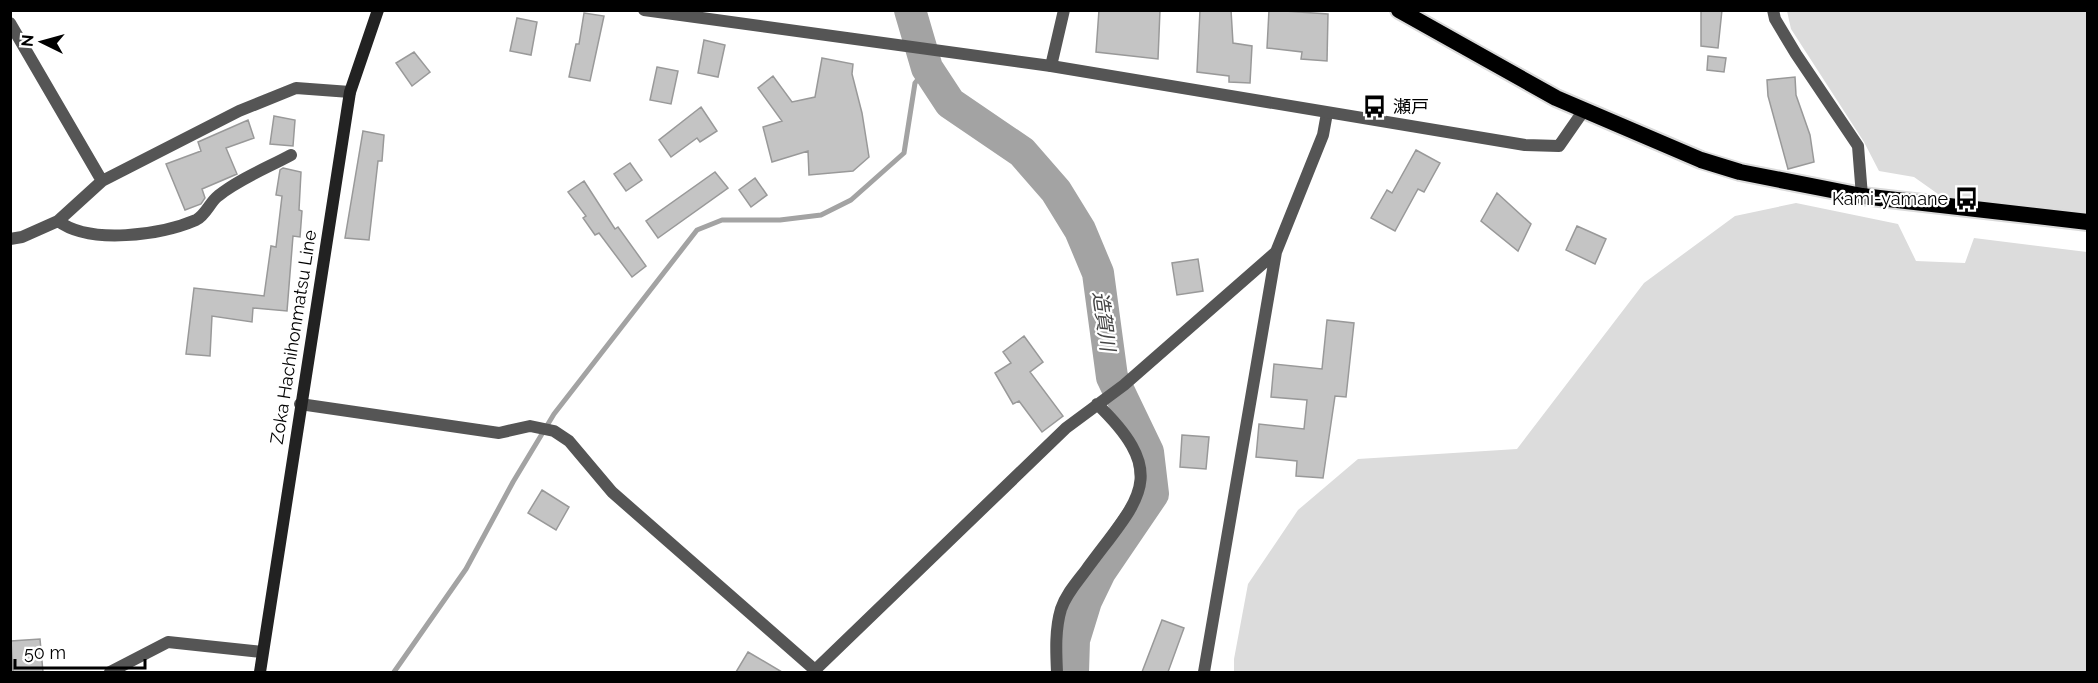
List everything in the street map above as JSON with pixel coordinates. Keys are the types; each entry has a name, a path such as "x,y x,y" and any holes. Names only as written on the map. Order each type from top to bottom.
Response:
{"highway":[{"path":"1399,10 1557,98 1701,160 1740,172 1862,196 2088,222"}],"main road":[{"name":"Zoka Hachihonmatsu Line","path":"260,672 350,92 378,10"}],"street":[{"path":"644,10 1051,66 1525,145 1559,146 1584,110"},
{"path":"1051,66 1064,10"},
{"path":"1773,10 1775,19 1796,54 1858,146 1862,196"},
{"path":"10,23 102,181"},
{"path":"10,238 22,237 58,221 102,181 239,111 296,88 350,92"},
{"path":"1204,672 1276,252 1323,135 1327,113"},
{"path":"58,221 70,230 127,237 175,226 199,219 217,196 291,156"},
{"path":"300,404 499,433 530,426 554,431 568,441 612,492 814,671 1066,428 1124,385 1276,252"},
{"path":"1057,672 1056,644 1062,607 1140,491 1142,466 1131,442 1097,404"},
{"path":"110,672 168,642 262,652"}],"shaded area":[{"path":"1787,11 2087,11 2087,220 2048,217 1938,194 1914,177 1879,171 1864,142 1791,29"},
{"path":"1796,203 1898,224 1916,261 1965,263 1974,238 2087,252 2087,672 1234,672 1234,659 1248,584 1298,510 1358,459 1517,449 1644,283 1735,216"}],"building":[{"path":"1099,10 1160,10 1158,59 1096,52"},
{"path":"1200,10 1231,10 1233,43 1252,46 1250,83 1229,82 1229,76 1197,72"},
{"path":"1269,10 1328,14 1327,61 1301,59 1302,52 1267,48"},
{"path":"1701,10 1722,10 1718,48 1701,46"},
{"path":"584,13 604,16 590,81 569,77 576,44 579,44"},
{"path":"517,18 537,22 531,55 510,51"},
{"path":"704,40 725,45 718,77 698,73"},
{"path":"414,52 430,72 412,86 396,63"},
{"path":"1708,56 1726,58 1724,72 1707,70"},
{"path":"822,58 853,64 852,74 862,113 869,157 853,171 809,175 808,151 772,162 763,127 782,121 758,88 773,76 792,102 815,97"},
{"path":"657,67 678,71 671,104 650,100"},
{"path":"1795,77 1796,95 1810,135 1814,162 1788,169 1768,96 1767,80"},
{"path":"701,107 717,131 700,142 697,138 671,157 659,140"},
{"path":"274,116 295,120 293,146 270,144"},
{"path":"248,120 254,138 226,148 237,174 202,189 205,198 201,204 185,210 166,164 201,151 198,142"},
{"path":"363,131 384,135 382,161 378,161 369,240 345,238"},
{"path":"1416,150 1440,163 1424,192 1418,189 1395,231 1371,218 1387,190 1392,193"},
{"path":"630,163 642,180 626,191 614,174"},
{"path":"283,168 301,172 300,237 293,236 287,311 253,308 252,322 212,316 210,356 186,354 194,288 264,296 271,246 276,247 282,196 276,195 280,170"},
{"path":"715,172 728,188 658,238 646,221"},
{"path":"755,178 767,195 751,207 739,190"},
{"path":"584,181 615,229 618,227 646,266 632,277 599,233 595,235 583,218 586,216 568,192"},
{"path":"1497,193 1531,224 1518,251 1481,221"},
{"path":"1577,226 1606,239 1595,264 1566,250"},
{"path":"1198,259 1203,291 1177,295 1172,263"},
{"path":"1327,320 1354,323 1346,397 1335,396 1323,478 1296,476 1297,461 1256,457 1259,424 1304,429 1307,400 1271,397 1274,364 1322,369"},
{"path":"1024,336 1043,362 1030,372 1063,416 1042,432 1019,401 1013,404 995,373 1011,363 1003,352"},
{"path":"1182,435 1209,437 1206,469 1180,467"},
{"path":"542,490 569,507 556,530 528,513"},
{"path":"1162,620 1184,628 1168,672 1142,672"},
{"path":"40,639 43,672 13,672 11,641"},
{"path":"748,652 782,672 736,672"}],"waterway":[{"name":"造賀川","path":"910,10 927,68 950,103 1022,152 1056,191 1080,230 1098,273 1112,377 1148,452 1153,494 1100,572 1086,601 1074,640 1073,672"},
{"path":"394,672 466,569 513,482 554,414 697,230 722,220 780,220 821,215 851,200 904,153 915,83 927,68"}],"place":[{"name":"瀬戸","path":"1375,106"},
{"name":"Kami-yamane","path":"1966,198"}]}
